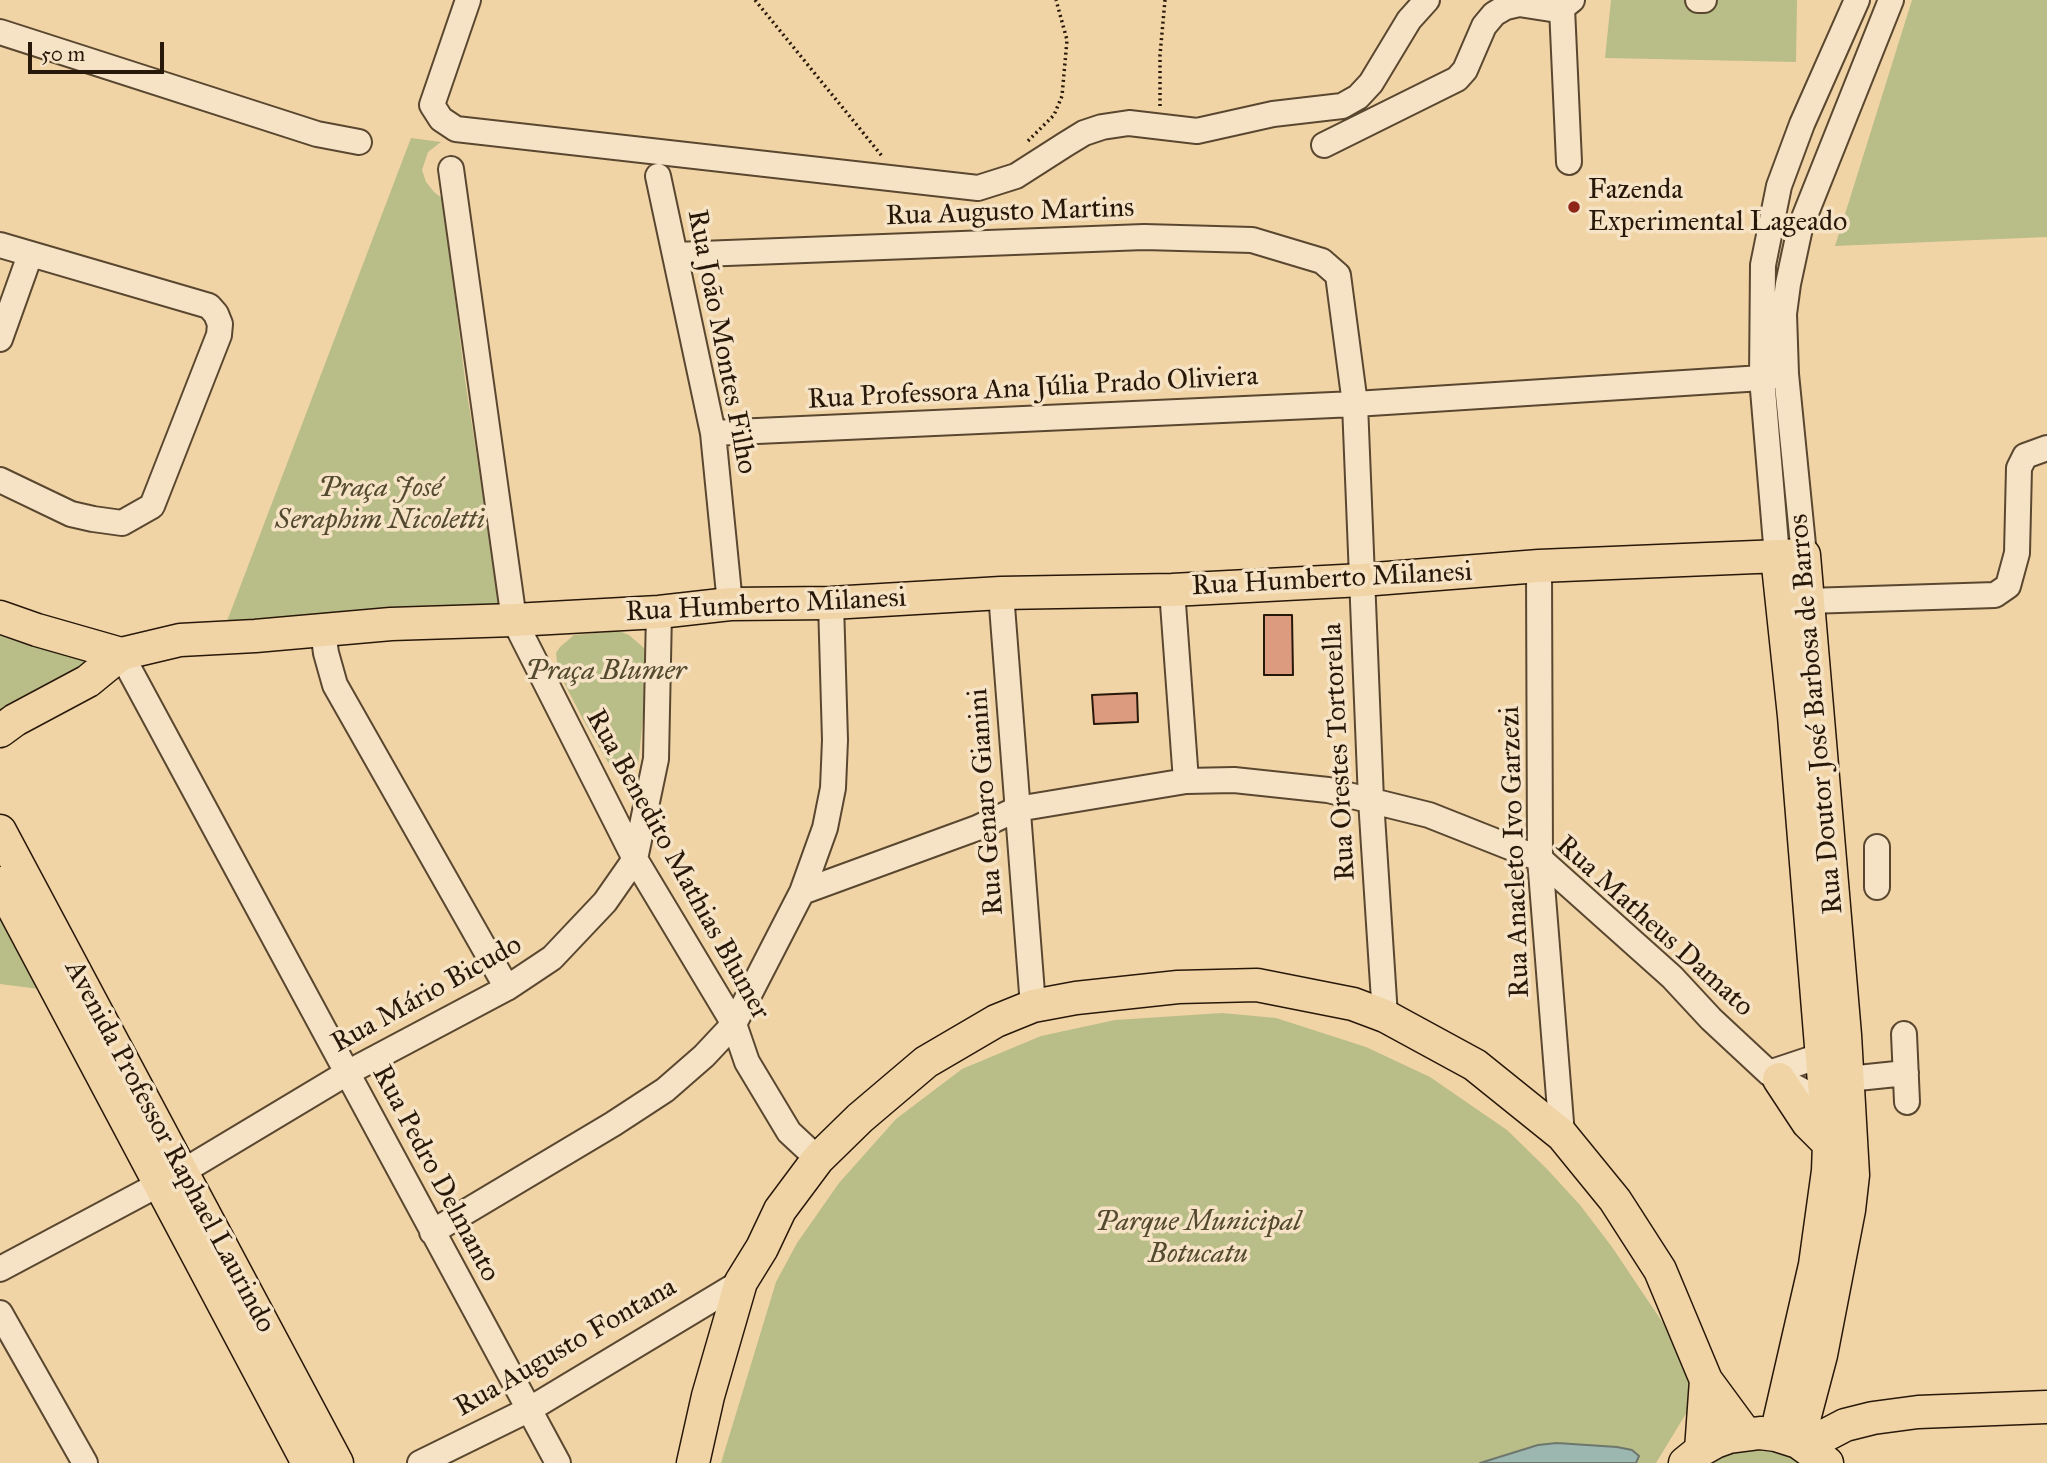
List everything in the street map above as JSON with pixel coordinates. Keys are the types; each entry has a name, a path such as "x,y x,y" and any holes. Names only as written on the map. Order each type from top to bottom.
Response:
{"main road":[{"name":"Rua Humberto Milanesi","path":"0,617 121,654 180,640 391,624 659,612 730,604 831,603 1001,593 1172,590 1362,580 1539,566 1791,556"},
{"name":"Rua Doutor José Barbosa de Barros","path":"1791,556 1808,601 1838,1079 1815,1265 1801,1446"},
{"name":"Rua Doutor José Barbosa de Barros","path":"1791,556 1795,729 1838,1079 1853,1175 1801,1446"},
{"path":"0,731 15,720 88,681 121,654"},
{"name":"Avenida Professor Raphael Laurindo","path":"0,831 171,1177 308,1463"},
{"name":"Avenida Professor Raphael Laurindo","path":"0,883 337,1463"},
{"path":"693,1463 708,1396 741,1282 762,1248 780,1210 818,1160 860,1118 926,1062 996,1021 1033,1006 1076,998 1178,987 1257,985 1353,1004 1385,1016 1475,1066 1562,1135 1615,1200 1660,1270 1706,1380 1745,1433"},
{"path":"1774,1076 1808,1123 1829,1144"},
{"path":"1693,1456 1706,1380"},
{"path":"1814,1380 1824,1400 1839,1413 1859,1421"},
{"path":"1693,1456 1722,1439 1745,1433 1801,1446 1844,1425 1859,1421 1918,1412 2047,1407"}],"street":[{"path":"468,0 432,105 441,119 456,129 978,188 1016,176 1093,130 1129,123 1197,131 1252,117 1342,106 1358,97 1371,83 1409,20 1427,0"},
{"path":"1698,0 1704,0"},
{"name":"Rua Doutor José Barbosa de Barros","path":"1791,556 1762,378 1763,265 1779,186 1857,0"},
{"name":"Rua Doutor José Barbosa de Barros","path":"1791,556 1784,314 1791,265 1800,228 1891,0"},
{"path":"1324,145 1457,79 1465,70 1484,26 1494,15 1506,8 1519,4 1551,9 1567,4 1569,162"},
{"path":"0,32 317,134 359,142"},
{"path":"1794,147 1828,161"},
{"name":"Rua Benedito Mathias Blumer","path":"451,169 514,620 635,859 734,1024 747,1062 789,1132 818,1160"},
{"name":"Rua João Montes Filho","path":"658,176 713,433 730,604"},
{"name":"Rua Augusto Martins","path":"675,256 1144,237 1252,240 1322,261 1338,275"},
{"path":"0,245 209,306 220,324 219,335 152,506 122,523 71,514 0,480"},
{"path":"0,339 30,255"},
{"name":"Rua Orestes Tortorella","path":"1338,275 1355,404 1371,800 1385,1016"},
{"name":"Rua Professora Ana Júlia Prado Oliviera","path":"713,433 1355,404 1762,378 1786,374"},
{"path":"1808,601 1995,595 2008,586 2017,552 2019,468 2025,456 2047,448"},
{"name":"Rua Anacleto Ivo Garzezi","path":"1539,566 1540,859 1562,1135"},
{"path":"1172,590 1186,781"},
{"name":"Rua Genaro Gianini","path":"1001,593 1033,1006"},
{"path":"432,1232 665,1090 704,1056 734,1024 802,892 825,828 833,788 835,740 831,603"},
{"name":"Rua Mário Bicudo","path":"0,1269 171,1177 347,1073 507,988 552,958 605,902 635,859 656,759 659,612"},
{"path":"323,631 335,685 507,988"},
{"name":"Rua Pedro Delmanto","path":"121,654 558,1463"},
{"name":"Rua Matheus Damato","path":"802,892 978,828 1017,809 1186,781 1234,780 1328,790 1429,815 1540,859 1672,977 1711,1019 1774,1076 1838,1079"},
{"path":"1877,847 1877,887"},
{"path":"1904,1034 1907,1102"},
{"path":"1774,1076 1838,1079 1906,1073"},
{"name":"Rua Augusto Fontana","path":"419,1463 530,1409 741,1282"},
{"path":"0,1313 85,1463"}],"path":[{"path":"755,0 871,144 904,180"},
{"path":"1020,149 1054,115 1062,96 1067,40 1056,0"},
{"path":"1160,126 1160,55 1165,0"}],"green space":[{"path":"1611,0 1797,0 1796,62 1605,58"},
{"path":"1912,0 2047,0 2047,237 1835,246"},
{"name":"Praça José Seraphim Nicoletti","path":"411,138 441,142 428,152 422,170 426,182 443,199 465,380 500,606 451,605 333,612 224,629"},
{"path":"0,631 101,658 0,715"},
{"name":"Praça Blumer","path":"619,631 629,635 644,648 648,671 638,766 630,775 620,776 613,771 584,721 558,671 556,653 574,635"},
{"path":"0,915 39,989 0,984"},
{"name":"Parque Municipal Botucatu","path":"1222,1013 1276,1018 1366,1047 1430,1077 1507,1130 1547,1169 1580,1205 1612,1247 1673,1338 1693,1373 1687,1412 1656,1463 721,1463 776,1282 797,1243 839,1183 896,1119 962,1069 1041,1036 1115,1020"},
{"path":"1774,1448 1806,1463 1706,1463 1734,1449"}],"water":[{"path":"1557,1443 1617,1447 1632,1450 1639,1456 1636,1463 1480,1463 1538,1445"}],"building":[{"path":"1264,615 1292,615 1293,675 1264,675"},
{"path":"1137,693 1138,722 1094,724 1092,695"}],"place":[{"name":"Fazenda Experimental Lageado","path":"1574,207"}]}
